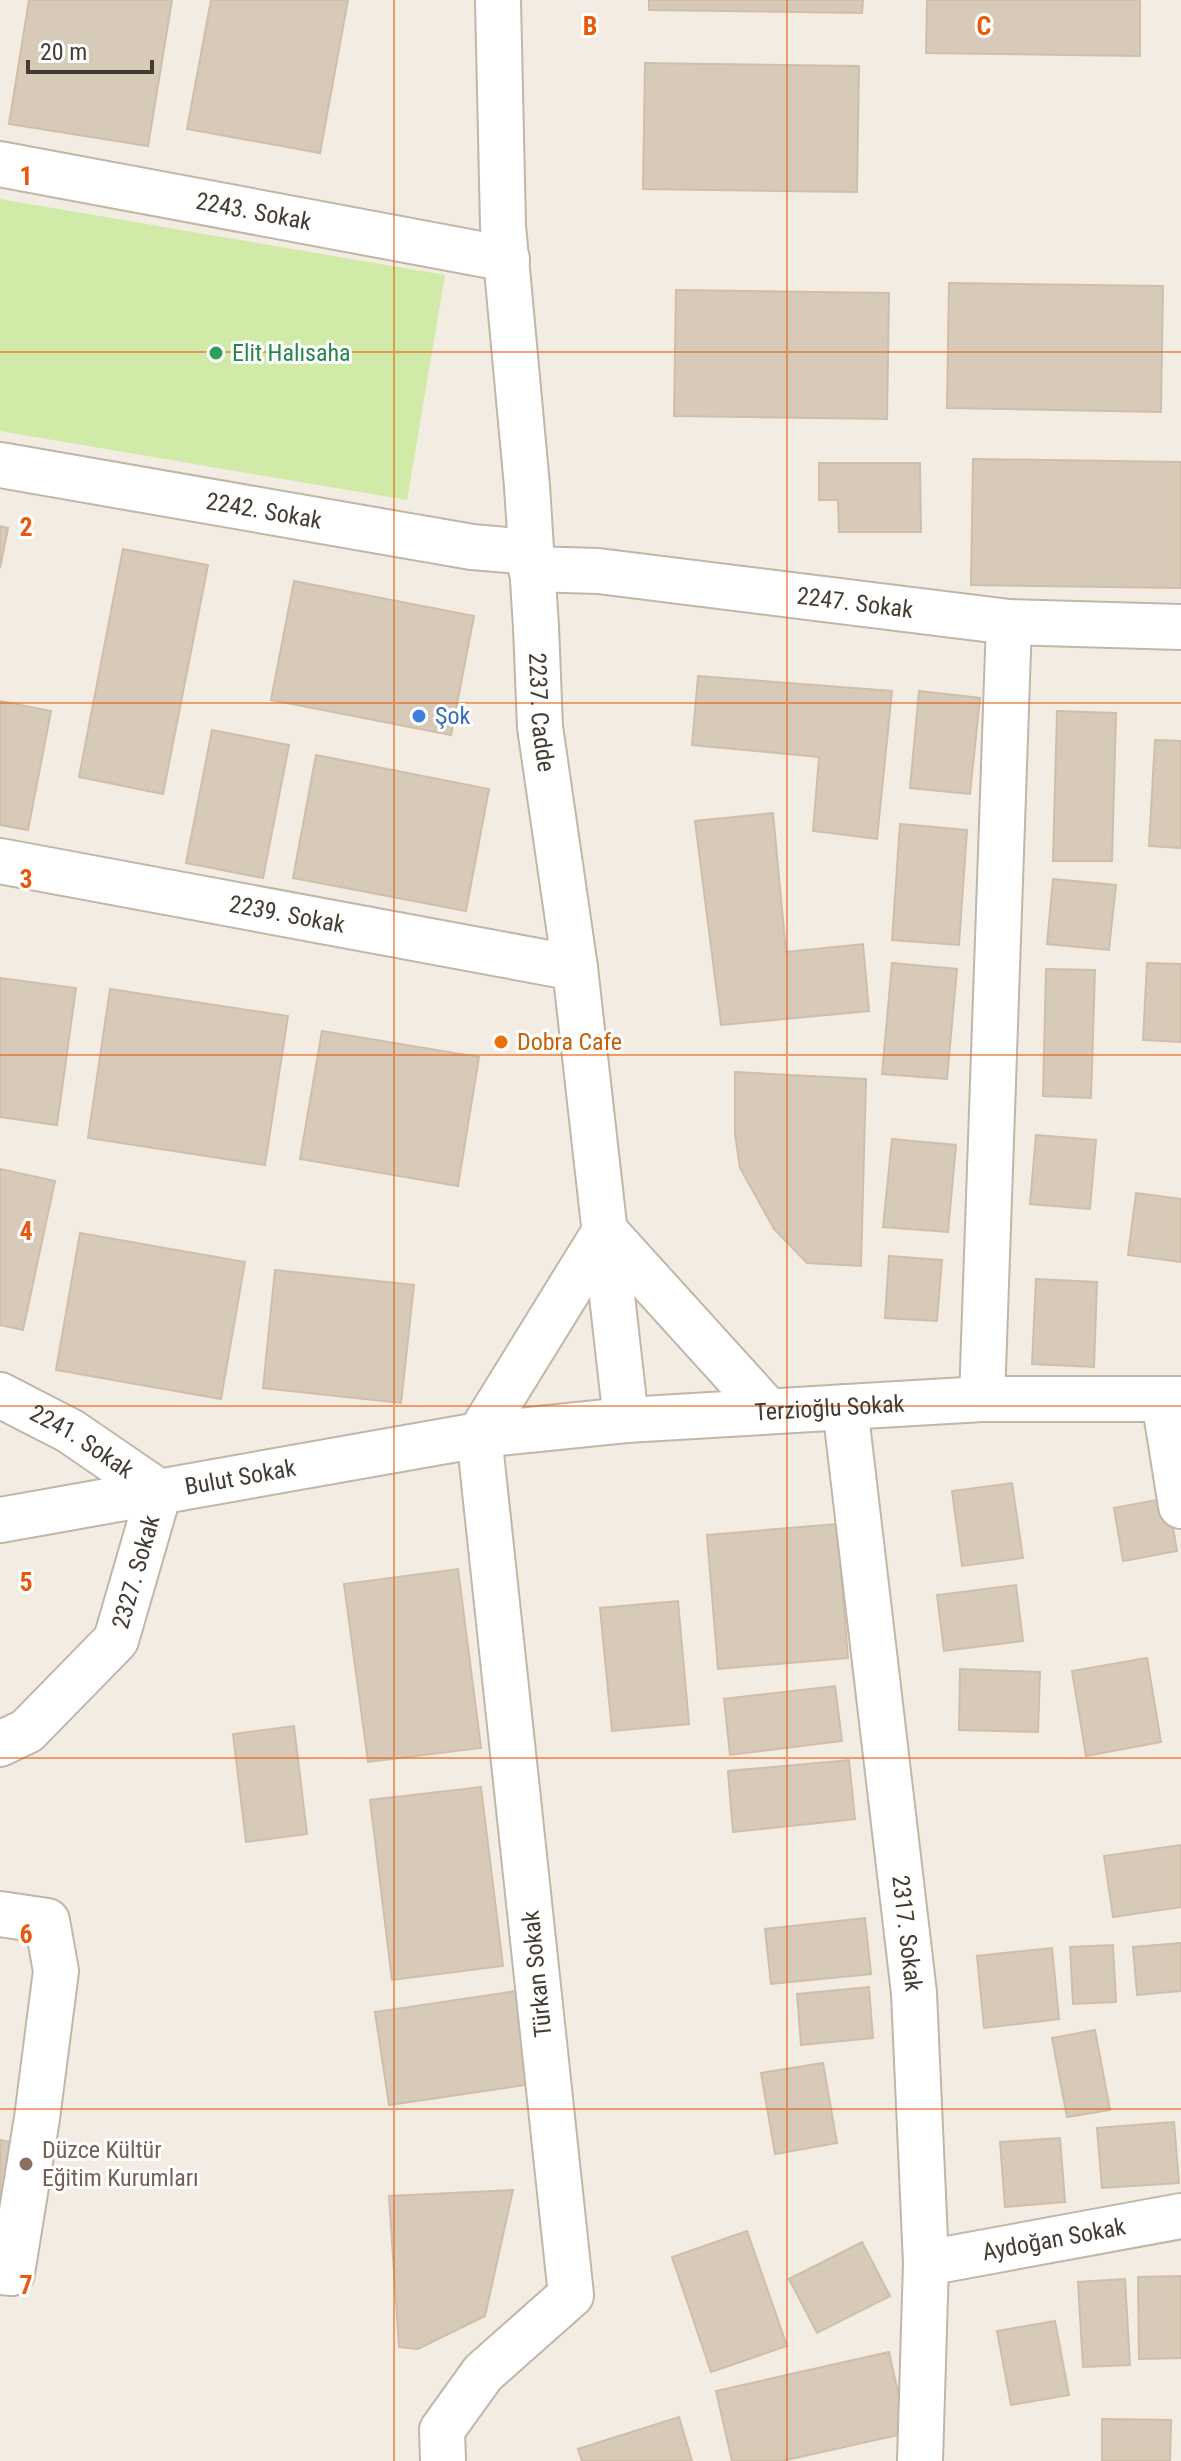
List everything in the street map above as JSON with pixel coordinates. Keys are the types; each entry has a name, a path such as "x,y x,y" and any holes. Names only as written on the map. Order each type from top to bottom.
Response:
{"street":[{"name":"2237. Cadde","path":"498,0 503,226 527,486 540,727 575,968 626,1420"},
{"name":"2243. Sokak","path":"0,164 507,259"},
{"name":"2242. Sokak","path":"0,465 456,544 530,560"},
{"name":"2247. Sokak","path":"530,560 1009,622 1181,627"},
{"path":"982,1399 1009,622"},
{"name":"2239. Sokak","path":"0,861 575,968"},
{"path":"479,1435 605,1231 768,1411"},
{"name":"2241. Sokak","path":"0,1395 70,1431 159,1492"},
{"name":"Terzioğlu Sokak","path":"479,1435 626,1420 982,1399 1172,1399"},
{"path":"1172,1399 1181,1506"},
{"name":"2317. Sokak","path":"845,1407 914,1993 926,2263 920,2461"},
{"name":"Bulut Sokak","path":"0,1520 479,1435"},
{"name":"Türkan Sokak","path":"443,2461 442,2430 483,2373 571,2295 479,1435"},
{"name":"2327. Sokak","path":"0,1744 27,1731 116,1640 159,1492"},
{"path":"0,1914 47,1921 56,1971 19,2113 12,2273 0,2272"},
{"name":"Aydoğan Sokak","path":"926,2263 1181,2216"}],"green space":[{"name":"Elit Halısaha","path":"0,199 445,275 407,500 0,431"}],"building":[{"path":"29,0 172,0 148,146 9,124"},
{"path":"211,0 348,0 320,153 187,129"},
{"path":"649,0 863,0 862,13 649,10"},
{"path":"927,0 1140,0 1140,56 926,53"},
{"path":"645,63 859,66 857,192 643,189"},
{"path":"949,283 1163,286 1161,412 947,408"},
{"path":"676,290 889,293 887,419 674,416"},
{"path":"973,459 1181,462 1181,588 971,585"},
{"path":"819,463 920,463 921,532 839,532 838,500 819,500"},
{"path":"0,526 8,528 0,568"},
{"path":"123,549 208,565 163,794 79,777"},
{"path":"294,581 474,616 451,735 271,700"},
{"path":"698,676 892,691 877,839 813,831 819,757 692,745"},
{"path":"919,691 980,698 970,794 910,788"},
{"path":"0,701 51,711 28,830 0,825"},
{"path":"1057,711 1116,713 1112,861 1053,861"},
{"path":"212,730 289,745 263,878 186,863"},
{"path":"1155,740 1181,741 1181,848 1149,846"},
{"path":"316,755 489,789 466,911 293,878"},
{"path":"773,813 786,952 863,944 869,1011 721,1025 695,821"},
{"path":"900,824 967,830 959,945 892,940"},
{"path":"1053,879 1116,885 1109,950 1047,944"},
{"path":"892,963 957,969 947,1079 882,1074"},
{"path":"1147,963 1181,964 1181,1042 1143,1040"},
{"path":"1046,969 1095,970 1091,1098 1043,1096"},
{"path":"0,978 76,988 57,1125 0,1117"},
{"path":"110,989 288,1016 265,1165 88,1138"},
{"path":"322,1031 479,1057 458,1186 300,1159"},
{"path":"735,1072 866,1079 861,1266 807,1263 774,1229 740,1168 735,1134"},
{"path":"1036,1135 1096,1140 1090,1209 1030,1204"},
{"path":"892,1139 956,1145 948,1232 883,1227"},
{"path":"0,1169 55,1181 23,1330 0,1325"},
{"path":"1136,1193 1181,1199 1181,1262 1128,1255"},
{"path":"80,1233 245,1262 221,1399 56,1370"},
{"path":"889,1256 942,1260 937,1321 885,1318"},
{"path":"275,1270 414,1285 401,1403 263,1388"},
{"path":"1036,1279 1097,1282 1094,1367 1032,1364"},
{"path":"1012,1483 1023,1558 962,1566 952,1491"},
{"path":"1168,1498 1177,1551 1123,1561 1114,1508"},
{"path":"837,1524 848,1658 718,1669 707,1535"},
{"path":"458,1569 481,1748 368,1762 344,1584"},
{"path":"1016,1585 1023,1641 944,1651 937,1595"},
{"path":"678,1601 689,1724 612,1731 600,1608"},
{"path":"1147,1658 1161,1742 1086,1756 1072,1671"},
{"path":"960,1669 1040,1672 1038,1732 959,1730"},
{"path":"835,1686 842,1741 730,1755 724,1699"},
{"path":"294,1726 307,1834 246,1842 233,1734"},
{"path":"849,1760 855,1819 733,1832 728,1771"},
{"path":"481,1787 503,1966 392,1980 370,1800"},
{"path":"1181,1845 1181,1907 1113,1917 1104,1856"},
{"path":"865,1918 871,1974 771,1984 765,1929"},
{"path":"1181,1943 1181,1991 1137,1995 1133,1947"},
{"path":"1113,1945 1116,2002 1073,2004 1070,1947"},
{"path":"1052,1948 1059,2019 984,2028 977,1956"},
{"path":"869,1987 873,2038 801,2045 797,1994"},
{"path":"517,1991 532,2084 389,2105 375,2012"},
{"path":"1095,2030 1110,2110 1067,2117 1052,2038"},
{"path":"823,2063 837,2143 775,2154 761,2073"},
{"path":"1174,2122 1179,2183 1102,2188 1097,2128"},
{"path":"1060,2138 1065,2202 1005,2207 1000,2142"},
{"path":"0,2140 21,2144 0,2253"},
{"path":"513,2190 485,2316 418,2349 399,2347 389,2196"},
{"path":"747,2231 787,2346 711,2372 672,2257"},
{"path":"862,2242 890,2296 817,2333 789,2279"},
{"path":"1181,2276 1181,2358 1139,2359 1138,2277"},
{"path":"1125,2279 1130,2365 1083,2367 1078,2282"},
{"path":"1055,2321 1069,2395 1011,2405 997,2331"},
{"path":"889,2352 907,2433 782,2461 732,2461 716,2391"},
{"path":"679,2417 692,2461 582,2461 578,2449"},
{"path":"1102,2419 1171,2420 1170,2461 1102,2461"}],"place":[{"name":"Elit Halısaha","path":"216,353"},
{"name":"Şok","path":"419,716"},
{"name":"Dobra Cafe","path":"501,1042"},
{"name":"Düzce Kültür Eğitim Kurumları","path":"26,2164"}]}
